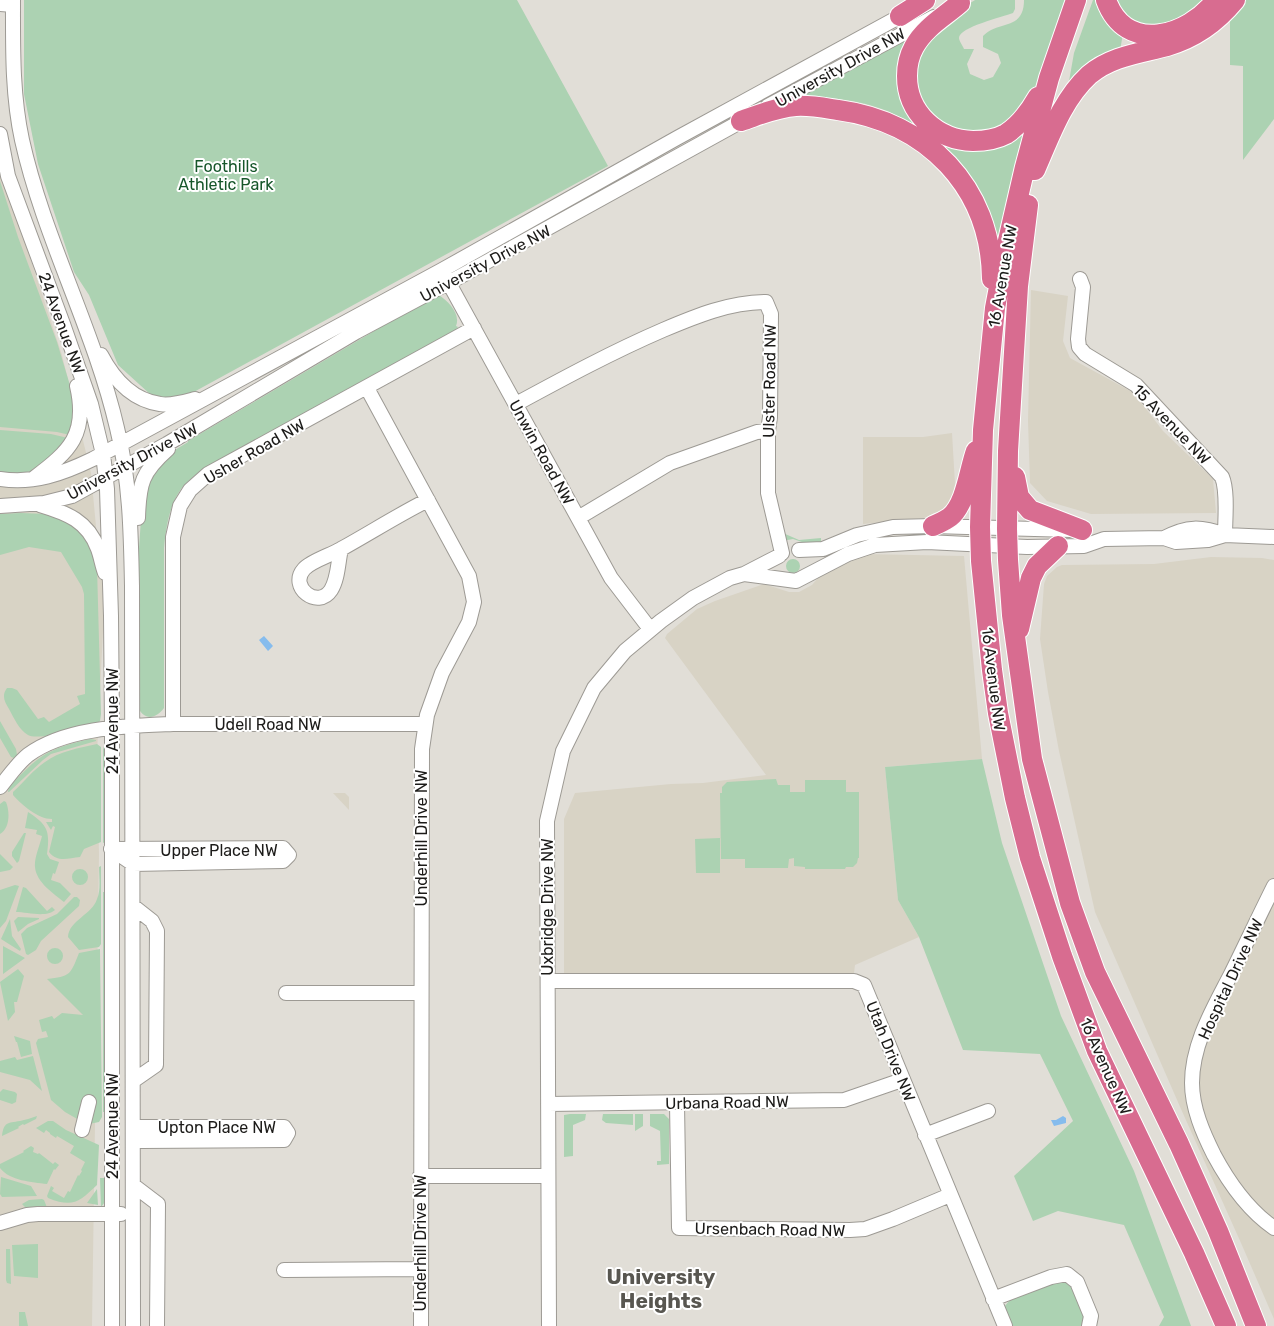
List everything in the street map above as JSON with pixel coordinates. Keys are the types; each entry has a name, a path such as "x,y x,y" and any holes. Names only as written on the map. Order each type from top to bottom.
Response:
{"highway":[{"path":"900,16 925,0"},
{"name":"16 Avenue NW","path":"1076,0 1049,78 1018,196 995,308 983,430 994,538 1012,615 1032,759 1070,904 1096,972 1179,1144 1218,1231 1256,1326"},
{"name":"16 Avenue NW","path":"1087,0 1050,106 1035,170 1022,241 1008,451 994,538 986,611 998,713 1007,762 1030,858 1062,956 1097,1051 1226,1326"},
{"path":"1106,0 1116,19 1127,28 1146,35 1156,35 1168,34 1187,26 1210,8 1216,0"},
{"path":"1035,170 1064,106 1080,84 1091,74 1121,57 1169,45 1202,31 1220,18 1235,0"},
{"path":"962,1 921,35 908,61 907,87 919,115 929,125 939,133 966,141 987,141 1000,137 1014,128 1028,113 1049,78"},
{"path":"741,121 768,111 796,106 829,108 858,112 903,130 922,142 945,160 967,188 979,210 990,248 995,308"},
{"path":"933,526 952,516 958,507 983,430"},
{"path":"1008,451 1019,497 1024,505 1040,515 1082,530"},
{"path":"994,538 1006,677 1027,788 1058,899 1079,947 1096,972"},
{"path":"1018,663 1018,632 1031,578 1037,566 1058,546"},
{"path":"1179,1144 1206,1183 1237,1248 1261,1308 1271,1326"},
{"path":"1205,1278 1214,1326"}],"street":[{"name":"University Drive NW","path":"0,479 31,480 61,473 103,454 442,270 677,138 930,0"},
{"name":"University Drive NW","path":"0,506 38,504 72,496 185,433 356,332 449,283 962,1"},
{"name":"24 Avenue NW","path":"8,3 14,87 22,139 38,194 87,328 112,409 121,444 130,512 132,586 132,1081 135,1134 133,1326"},
{"name":"24 Avenue NW","path":"0,134 8,176 63,324 90,404 103,454 106,477 109,520 112,728 112,1326"},
{"name":"Unwin Road NW","path":"442,270 611,578 650,629"},
{"name":"15 Avenue NW","path":"1080,279 1083,287 1078,339 1079,347 1085,354 1136,385 1222,477 1224,481 1225,535"},
{"name":"Ulster Road NW","path":"516,404 603,358 684,321 728,306 751,302 766,302 771,314 768,494 780,554"},
{"path":"31,480 64,455 74,439 80,423 80,401 63,324"},
{"path":"87,328 116,379 129,391 159,404 171,404 210,396"},
{"name":"Usher Road NW","path":"174,724 173,537 180,506 190,490 208,474 474,328"},
{"name":"Underhill Drive NW","path":"367,388 469,576 474,602 469,622 442,673 424,724 422,749 420,784 420,1326"},
{"path":"578,518 670,463 757,432 768,431"},
{"path":"132,586 138,501 143,480 151,464 185,433"},
{"path":"341,549 428,500"},
{"path":"38,504 64,512 77,520 91,535 98,548 110,585"},
{"path":"1104,539 1082,530 994,538 875,545 848,554 796,581 786,580 779,574 776,565 780,554 790,549 823,549 857,535 893,528 933,526 994,538 1058,546 1084,546 1104,539 1164,538 1180,529 1209,529 1225,535 1274,536"},
{"path":"799,550 808,562 809,567 805,576"},
{"name":"Uxbridge Drive NW","path":"549,1326 547,821 563,751 594,688 625,651 650,629 693,598 730,578 744,574 780,554"},
{"name":"Uxbridge Drive NW","path":"744,574 786,580"},
{"name":"Udell Road NW","path":"0,787 26,757 43,746 75,735 112,728 174,724 424,724"},
{"name":"Upper Place NW","path":"111,849 283,848 289,855 283,862 132,864"},
{"path":"111,849 132,864"},
{"name":"Hospital Drive NW","path":"1274,886 1203,1032 1194,1059 1192,1083 1193,1096 1202,1127 1220,1166 1241,1198 1264,1221 1274,1228"},
{"name":"24 Avenue NW","path":"132,1081 156,1065 157,950 157,931 155,925 152,920 133,906"},
{"name":"Utah Drive NW","path":"548,981 854,981 864,986 1005,1326"},
{"path":"286,993 420,993"},
{"name":"Urbana Road NW","path":"548,1104 678,1104 844,1100 902,1080"},
{"path":"82,1130 89,1102"},
{"name":"Ursenbach Road NW","path":"678,1104 678,1228 865,1229 950,1195"},
{"path":"925,1135 988,1111"},
{"name":"Upton Place NW","path":"140,1127 284,1127 288,1133 284,1140 140,1141 135,1134 140,1127"},
{"path":"112,1135 135,1134"},
{"path":"420,1176 548,1176"},
{"name":"24 Avenue NW","path":"133,1185 158,1204 158,1326"},
{"path":"0,1223 38,1214 133,1214"},
{"path":"284,1270 420,1269"},
{"path":"993,1299 1051,1277 1067,1274 1078,1282 1091,1316 1089,1326"}],"shaded area":[{"path":"0,153 3,175 62,355 91,473 98,548 105,590 97,753 99,854 92,1326 0,1326"},
{"path":"1031,290 1068,296 1063,341 1070,358 1134,393 1163,431 1213,479 1216,513 1091,514 1047,501 1030,483 1028,421"},
{"path":"952,433 955,484 953,497 946,508 924,518 863,524 863,437 923,437"},
{"path":"863,554 964,556 982,759 885,767 898,900 919,937 855,965 854,973 564,973 564,819 575,793 703,783 766,775 665,638 667,634 697,609 715,601 764,584 789,592 799,592 812,585 823,572"},
{"path":"1211,557 1274,560 1274,1319 1095,912 1059,751 1040,639 1044,584 1047,576 1057,567 1062,565 1154,564"},
{"path":"333,793 345,793 349,797 349,810"}],"green space":[{"name":"Foothills Athletic Park","path":"24,0 517,0 608,166 192,393 177,397 158,398 151,395 118,365 89,295 74,272 38,164 24,94"},
{"path":"975,0 1015,0 1013,13 973,26 961,34 959,38 964,49 974,49 967,64 970,74 984,80 993,77 1001,63 998,54 983,47 983,36 989,31 1015,21 1023,10 1024,0 1070,0 1043,74 1027,106 988,136 939,129 911,83 932,27"},
{"path":"1093,0 1101,0 1123,33 1120,51 1068,87 1074,53"},
{"path":"1118,0 1210,0 1204,6 1148,32 1121,12"},
{"path":"1244,0 1274,0 1274,119 1243,160 1243,66 1230,65 1230,18"},
{"path":"920,27 901,75 947,142 1023,129 1023,140 998,259 924,133 896,115 880,108 849,100 799,97 807,90"},
{"path":"0,181 18,237 57,342 72,392 75,411 70,435 57,432 0,427"},
{"path":"439,295 450,304 455,312 457,317 456,326 458,327 455,331 204,468 181,489 171,510 164,548 164,708 154,716 143,715 138,707 137,578 142,504 150,475 170,453 188,441 430,298"},
{"path":"0,430 51,434 68,438 66,443 38,467 32,469 32,471 17,474 0,472"},
{"path":"0,514 46,514 62,518 80,531 90,545 97,567 101,714 100,721 94,725 41,736 28,735 17,724 4,699 7,688 17,690 38,719 44,717 49,722 80,704 77,696 85,694 84,594 82,587 61,552 29,547 0,555"},
{"path":"783,533 799,540 821,538 821,543 808,544 793,539 782,541"},
{"path":"790,559 796,559 800,566 796,573 790,573 786,569 786,563"},
{"path":"0,721 16,749 17,755 14,758 11,757 0,738"},
{"path":"90,739 96,741 51,754 8,792 9,787 36,760 63,746"},
{"path":"97,744 101,747 101,842 84,849 80,857 56,858 49,852 55,827 53,826 51,830 46,822 52,822 52,819 41,817 31,811 13,795 13,792 36,769 51,758 70,750"},
{"path":"103,746 105,753 105,842 103,843"},
{"path":"982,759 1002,843 1061,1016 1134,1171 1191,1326 1159,1326 1164,1317 1124,1225 1058,1211 1033,1221 1014,1176 1073,1121 1040,1054 963,1050 919,937 898,900 885,767"},
{"path":"776,779 778,785 790,785 790,792 805,792 805,780 846,780 846,792 859,792 859,858 853,867 846,867 845,869 805,869 805,867 794,866 794,858 789,859 788,868 745,868 745,859 721,859 720,793 722,793 722,787 727,782"},
{"path":"4,801 7,806 8,820 6,828 0,834 0,804"},
{"path":"28,812 44,825 48,834 47,854 50,859 59,862 51,880 60,883 71,894 64,902 42,883 36,872 35,860 42,836 36,834 37,830 25,828"},
{"path":"24,833 26,833 17,863 12,856 12,852"},
{"path":"720,838 720,873 696,873 695,839"},
{"path":"0,854 13,867 10,870 0,872"},
{"path":"101,866 101,944 99,947 79,950 68,937 69,931 94,905 97,899 100,883 99,867"},
{"path":"80,869 88,877 80,885 72,877"},
{"path":"15,885 19,886 6,921 0,928 0,890"},
{"path":"23,887 47,911 52,907 55,910 47,914 16,912"},
{"path":"103,892 105,892 105,1112 103,1112"},
{"path":"74,897 80,900 79,906 41,941 36,950 28,955 26,954 21,934 27,928 57,914"},
{"path":"18,917 39,919 28,924 18,932 14,921"},
{"path":"10,919 12,936 21,949 20,951 1,939"},
{"path":"3,946 25,958 3,974"},
{"path":"55,948 63,956 55,964 47,956"},
{"path":"100,949 102,1117 99,1122 89,1124 65,1112 51,1100 36,1043 38,1039 48,1037 46,1031 42,1032 39,1020 52,1016 54,1019 62,1013 83,1015 47,979 65,976 71,971 79,953"},
{"path":"18,969 24,976 17,1002 14,1002 15,1012 8,1021 0,982"},
{"path":"14,1036 30,1041 32,1054 21,1057"},
{"path":"33,1056 42,1091 30,1080 0,1072 0,1061 15,1057 17,1060"},
{"path":"3,1089 17,1094 16,1102 12,1104 0,1100 0,1092"},
{"path":"586,1114 585,1120 573,1125 573,1156 564,1157 564,1115"},
{"path":"603,1114 633,1114 633,1125 606,1123 602,1120"},
{"path":"635,1114 643,1114 643,1126 635,1131"},
{"path":"650,1114 664,1114 669,1119 669,1164 657,1165 657,1161 661,1161 660,1131 650,1126"},
{"path":"37,1116 36,1119 2,1136 7,1124"},
{"path":"48,1121 53,1121 66,1130 99,1145 97,1185 75,1202 64,1203 47,1196 51,1186 54,1188 52,1191 64,1198 68,1191 70,1192 85,1162 70,1153 74,1146 57,1136 56,1138 46,1130 44,1133 36,1128"},
{"path":"31,1146 34,1148 33,1152 39,1153 53,1164 55,1162 59,1165 54,1169 47,1184 9,1176 0,1168 0,1164 24,1152"},
{"path":"1,1177 31,1186 37,1196 2,1197 0,1194"},
{"path":"100,1178 106,1178 105,1202 101,1207"},
{"path":"97,1189 98,1205 87,1203"},
{"path":"42,1199 48,1210 27,1209 22,1204 29,1200"},
{"path":"38,1244 38,1278 14,1276 12,1245"},
{"path":"6,1249 10,1249 11,1284 7,1283 6,1280"},
{"path":"1064,1280 1069,1282 1085,1317 1082,1326 1012,1326 1004,1307 1010,1300 1055,1281"},
{"path":"19,1312 25,1312 28,1326 19,1326"}],"water":[{"path":"264,636 273,646 268,651 259,640"},
{"path":"1063,1116 1066,1118 1066,1123 1054,1126 1051,1120 1056,1120"}],"district":[{"name":"University Heights","path":"661,1289"}]}
